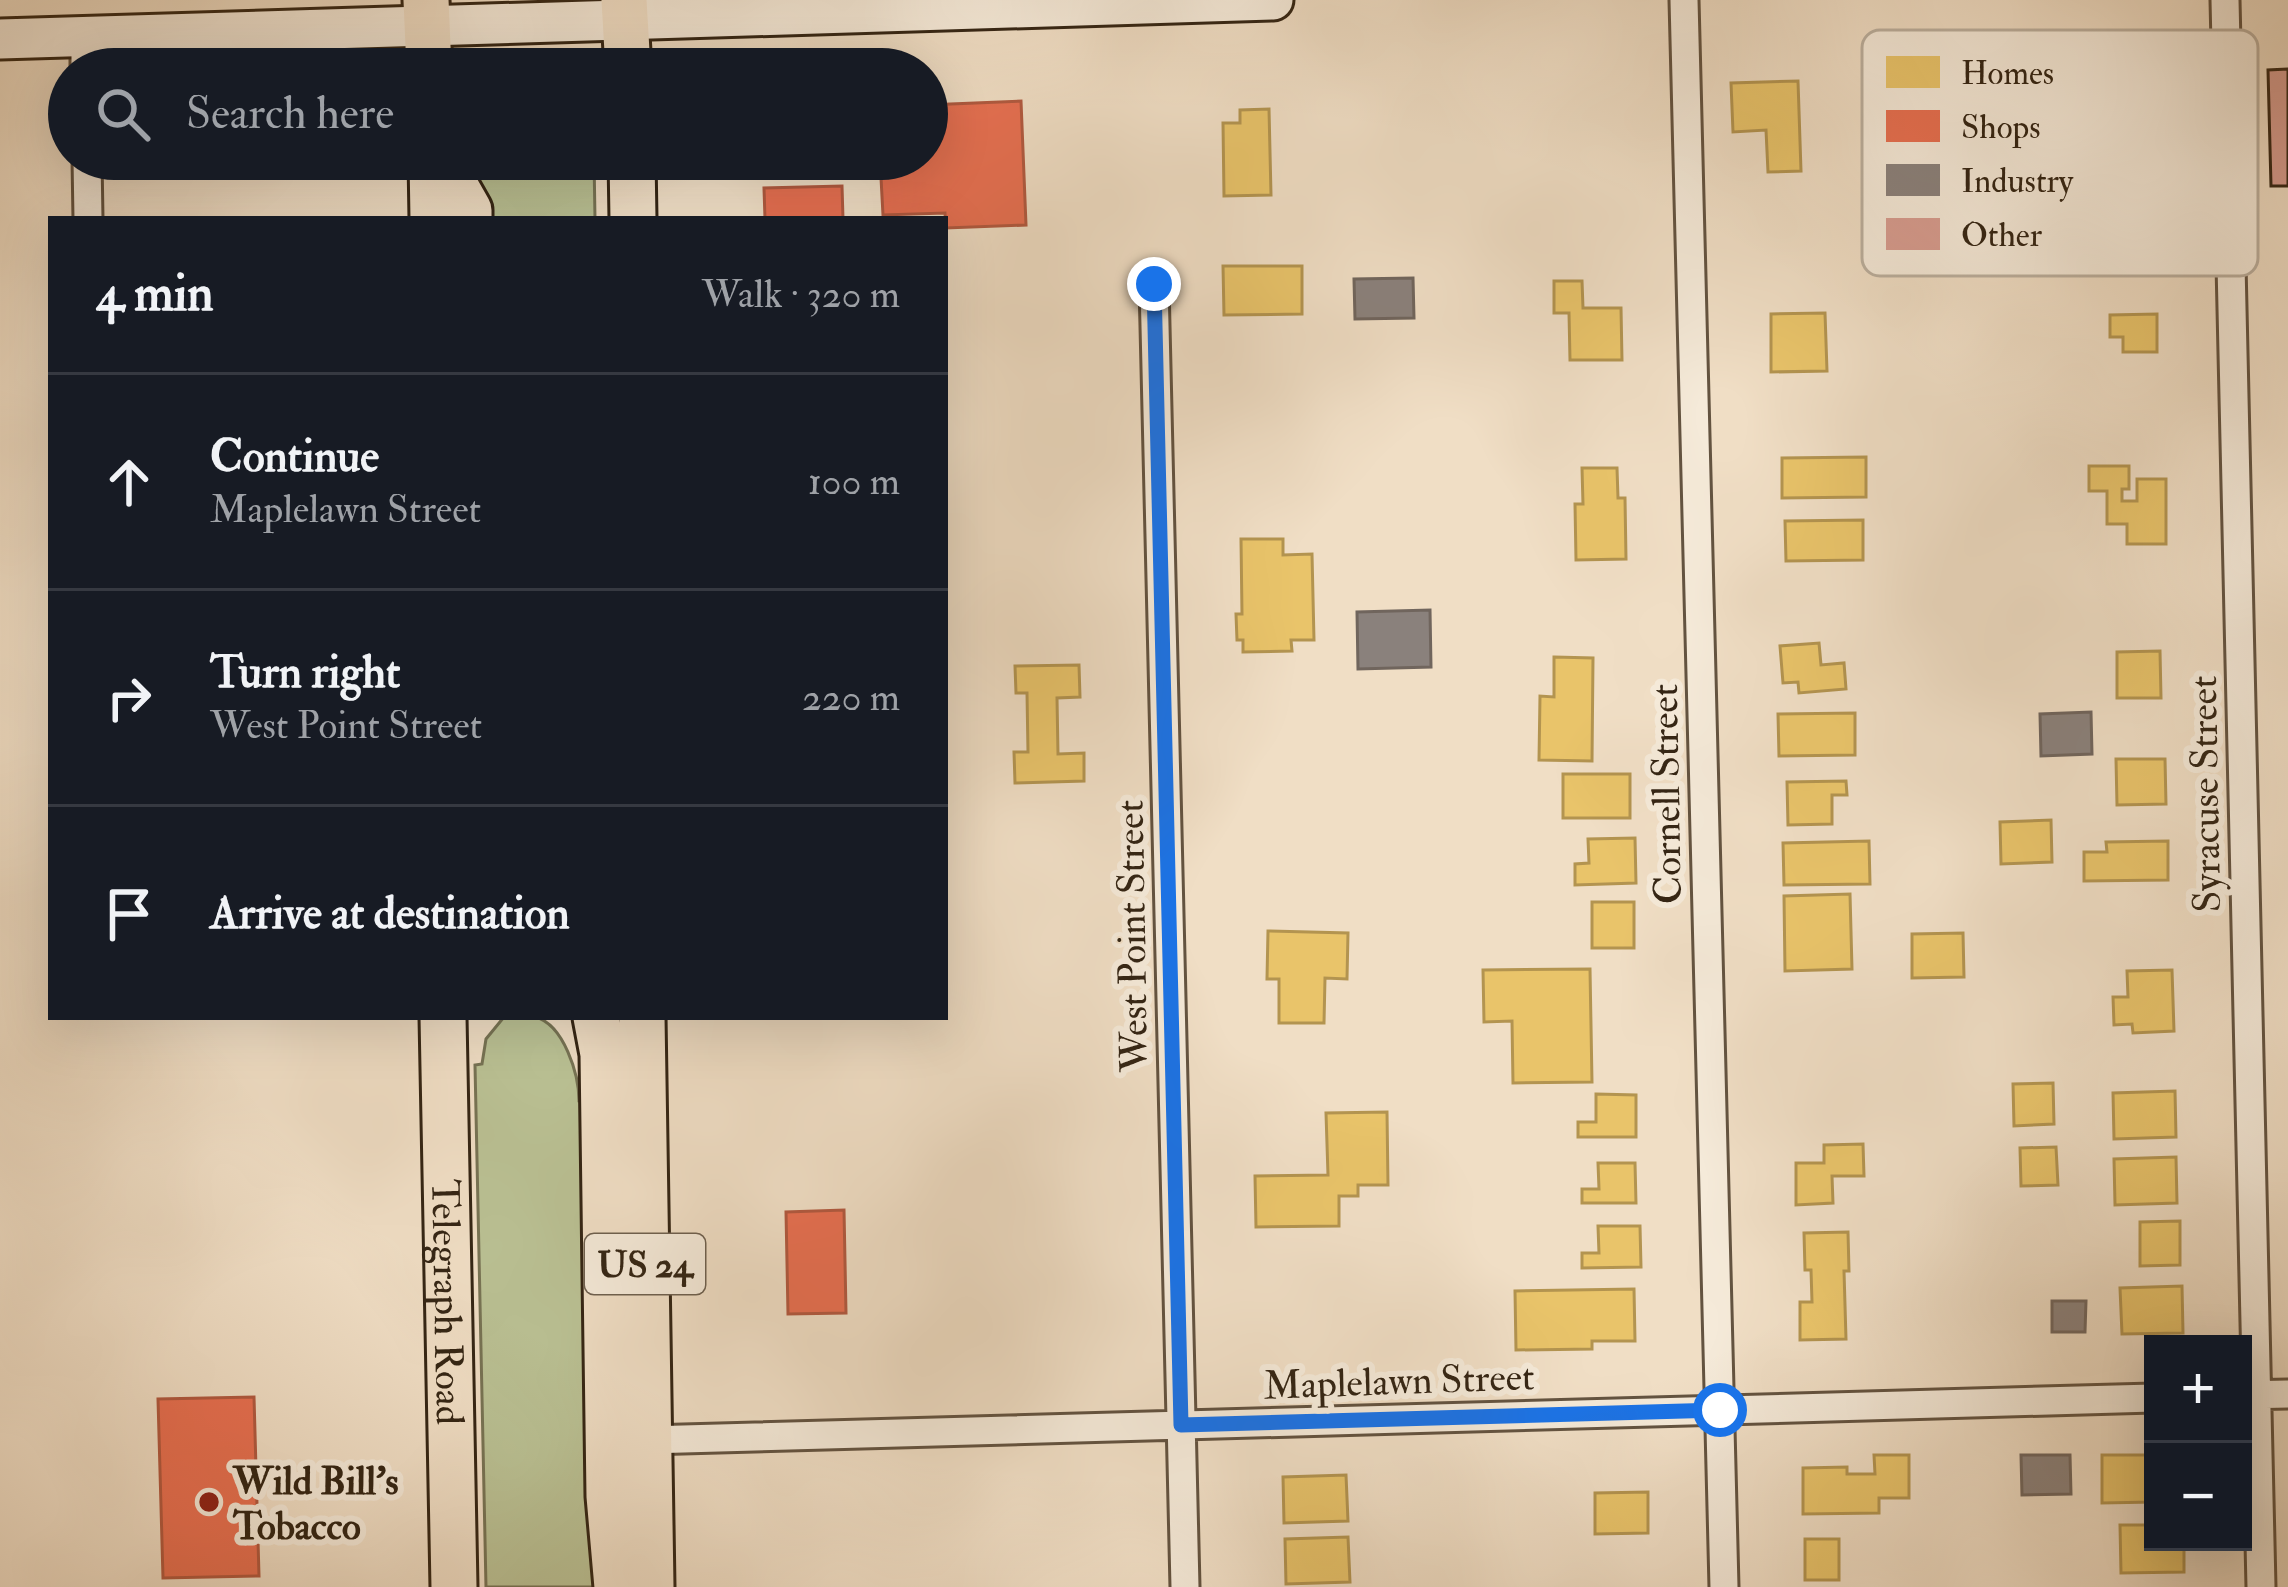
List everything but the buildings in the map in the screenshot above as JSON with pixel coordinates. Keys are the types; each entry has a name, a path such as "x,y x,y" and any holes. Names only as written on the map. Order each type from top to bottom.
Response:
{"main road":[{"path":"179,48 428,32 625,9 1273,0"},
{"path":"625,9 627,48"},
{"path":"0,39 51,48"},
{"path":"433,216 435,180"},
{"path":"450,180 469,216"},
{"path":"632,180 633,216"},
{"name":"Telegraph Road","path":"445,1020 454,1587"},
{"path":"597,1020 603,1054 608,1496 617,1587"},
{"name":"US 24","path":"642,1020 651,1587"}],"street":[{"name":"Cornell Street","path":"1684,0 1724,1587"},
{"name":"Syracuse Street","path":"2225,0 2226,30"},
{"path":"87,180 88,216"},
{"name":"Syracuse Street","path":"2230,276 2249,1335"},
{"name":"West Point Street","path":"1154,284 1185,1587"},
{"path":"2252,1395 2288,1394"},
{"name":"Maplelawn Street","path":"647,1440 2144,1397"},
{"name":"Syracuse Street","path":"2252,1430 2261,1587"}],"green space":[{"path":"478,180 594,180 595,216 479,216"},
{"path":"502,1020 545,1022 562,1040 573,1065 579,1101 588,1102 597,1587 486,1587 475,1065 482,1064 486,1039"}],"place":[{"name":"Wild Bill's Tobacco","path":"209,1502"}],"route":[{"path":"1154,284 1181,1425 1720,1410"}]}
